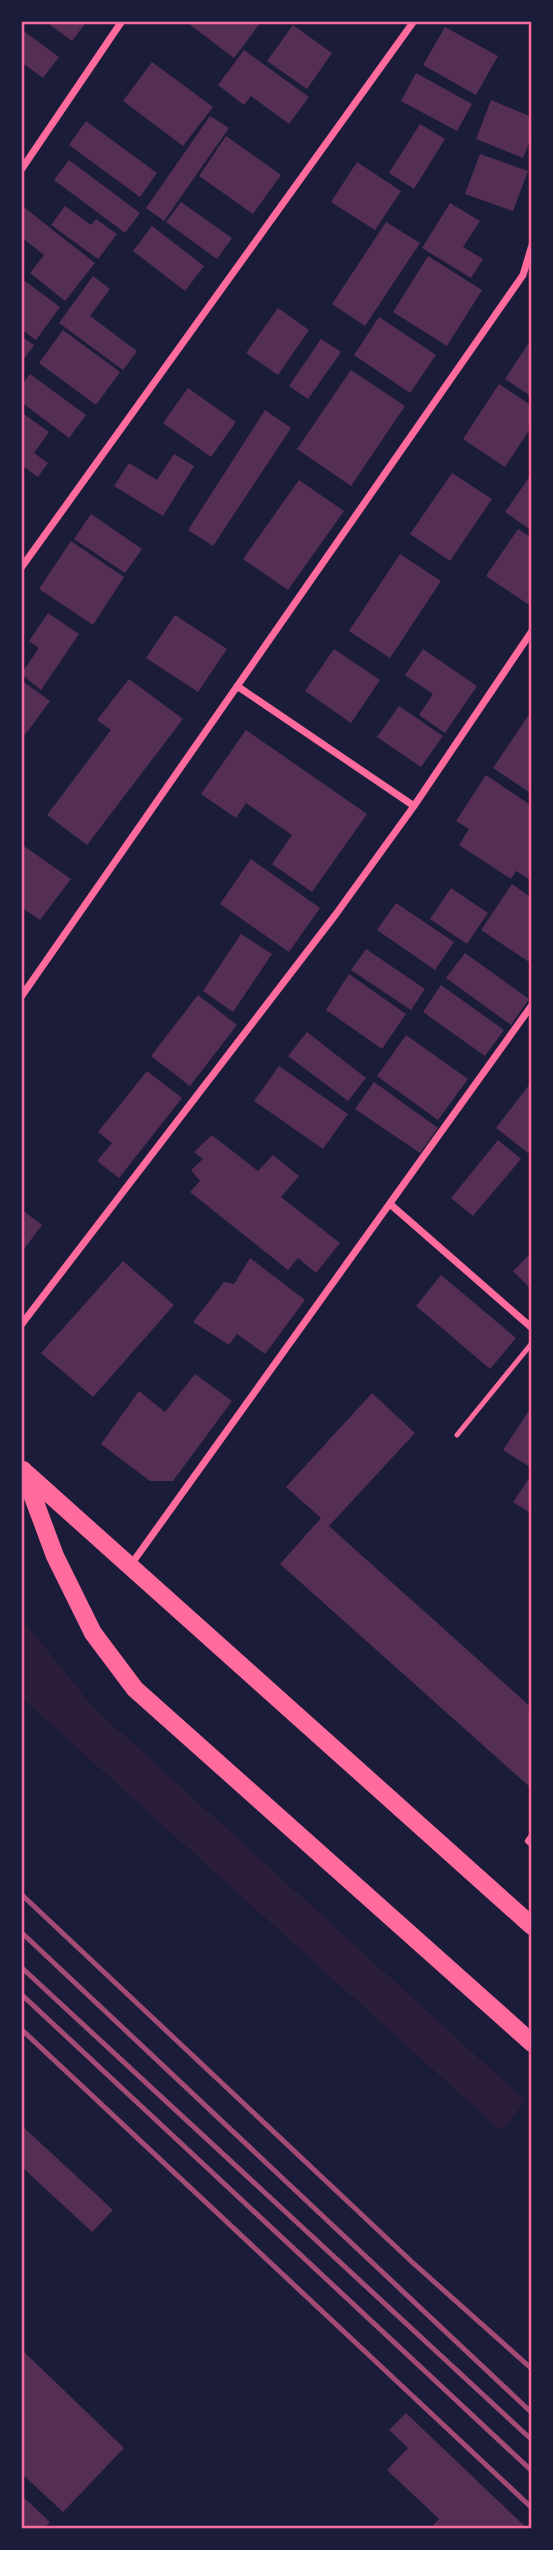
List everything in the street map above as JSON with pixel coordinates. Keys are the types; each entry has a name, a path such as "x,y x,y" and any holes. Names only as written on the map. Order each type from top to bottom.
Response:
{"main road":[{"path":"22,1469 532,1926"},
{"path":"22,1469 55,1556 93,1633 135,1689 532,2043"}],"street":[{"path":"21,170 122,21"},
{"path":"21,568 414,21"},
{"path":"21,997 523,275 532,245"},
{"path":"21,1325 336,914 414,806 532,631"},
{"path":"237,686 414,806"},
{"path":"129,1566 532,1006"},
{"path":"390,1203 532,1328"}],"lane":[{"path":"457,1435 532,1343"}],"path":[{"path":"532,1834 527,1841 532,1846"}],"shaded area":[{"path":"21,1618 93,1707 526,2101 501,2131 21,1697"}],"building":[{"path":"45,21 87,21 72,41"},
{"path":"185,21 260,21 261,22 234,58"},
{"path":"293,25 332,53 307,89 267,61"},
{"path":"445,27 498,56 476,95 423,65"},
{"path":"21,29 59,57 43,78 21,62"},
{"path":"244,50 309,97 289,124 251,96 244,105 218,85"},
{"path":"152,62 213,107 183,146 123,101"},
{"path":"416,73 472,104 457,131 401,101"},
{"path":"491,100 532,117 532,136 523,158 476,139"},
{"path":"210,116 229,128 164,221 146,208"},
{"path":"86,121 157,173 140,197 69,145"},
{"path":"420,124 445,139 414,189 389,173"},
{"path":"226,136 281,175 253,214 199,176"},
{"path":"480,154 528,171 513,211 465,194"},
{"path":"69,160 140,213 125,233 54,180"},
{"path":"357,162 401,191 375,230 331,202"},
{"path":"181,202 232,238 217,259 166,222"},
{"path":"450,203 480,221 463,247 483,259 471,278 422,248"},
{"path":"21,205 95,263 65,301 30,273 44,255 21,237"},
{"path":"65,206 91,225 96,219 117,234 98,259 51,225"},
{"path":"386,222 420,243 365,326 332,304"},
{"path":"152,226 204,266 185,291 133,251"},
{"path":"428,256 482,290 447,346 393,312"},
{"path":"93,276 110,289 90,316 137,351 123,370 59,323"},
{"path":"21,278 60,307 36,340 21,329"},
{"path":"278,308 309,330 278,375 246,353"},
{"path":"379,317 436,355 410,393 354,355"},
{"path":"63,330 120,372 96,405 39,363"},
{"path":"21,336 34,345 21,363"},
{"path":"321,339 341,352 308,399 289,386"},
{"path":"528,344 532,346 532,397 505,379"},
{"path":"351,370 405,406 351,486 297,449"},
{"path":"30,374 86,415 69,438 21,402 21,386"},
{"path":"499,384 532,406 532,426 505,467 463,439"},
{"path":"188,388 236,422 211,457 163,423"},
{"path":"265,410 291,428 213,546 188,530"},
{"path":"21,412 49,432 34,453 48,463 38,477 21,465"},
{"path":"174,454 194,466 163,516 114,486 129,463 157,480"},
{"path":"452,473 492,499 450,561 410,534"},
{"path":"532,473 532,531 505,512"},
{"path":"299,480 344,511 288,590 243,559"},
{"path":"91,514 142,549 125,573 74,539"},
{"path":"518,529 532,538 532,607 486,576"},
{"path":"71,541 124,577 93,625 39,589"},
{"path":"400,554 441,581 390,658 349,631"},
{"path":"48,613 79,634 41,690 21,674 39,648 29,641"},
{"path":"175,615 227,649 198,692 146,658"},
{"path":"334,649 380,680 351,723 305,691"},
{"path":"423,649 477,686 445,733 419,715 433,694 405,675"},
{"path":"129,679 183,719 87,845 47,815 111,730 97,720"},
{"path":"21,680 50,701 25,735 21,732"},
{"path":"399,706 443,736 421,767 377,737"},
{"path":"532,710 532,794 493,768"},
{"path":"246,730 367,814 312,892 272,864 292,835 246,803 236,818 201,794"},
{"path":"486,775 532,806 532,881 516,871 511,879 459,845 469,829 456,821"},
{"path":"21,844 71,879 40,920 21,907"},
{"path":"251,859 320,908 289,952 220,904"},
{"path":"512,884 532,898 532,964 481,930"},
{"path":"451,888 488,913 467,944 430,919"},
{"path":"396,903 454,942 435,970 377,930"},
{"path":"241,934 272,954 233,1012 203,991"},
{"path":"366,949 425,989 411,1010 351,970"},
{"path":"465,953 529,999 511,1025 446,978"},
{"path":"349,974 406,1014 382,1049 326,1010"},
{"path":"441,985 504,1030 485,1056 423,1012"},
{"path":"198,995 237,1025 190,1086 151,1056"},
{"path":"307,1032 366,1078 348,1101 288,1056"},
{"path":"406,1035 468,1079 438,1120 377,1076"},
{"path":"279,1066 348,1114 323,1149 254,1101"},
{"path":"147,1071 182,1098 119,1178 97,1161 112,1143 98,1132"},
{"path":"532,1081 532,1156 496,1128"},
{"path":"374,1082 438,1128 420,1153 355,1109"},
{"path":"212,1135 258,1171 273,1155 299,1176 281,1197 340,1243 316,1273 298,1258 288,1270 190,1192 200,1181 191,1170 203,1159 194,1152"},
{"path":"498,1140 521,1159 473,1216 451,1198"},
{"path":"21,1209 42,1225 21,1253"},
{"path":"532,1252 532,1290 513,1271"},
{"path":"250,1258 305,1300 265,1354 237,1334 229,1345 193,1322 224,1282 234,1284"},
{"path":"123,1261 174,1305 93,1397 41,1353"},
{"path":"441,1275 516,1338 490,1369 416,1306"},
{"path":"195,1374 232,1401 173,1481 150,1481 101,1444 139,1391 165,1412"},
{"path":"372,1393 415,1433 329,1526 532,1708 532,1789 280,1564 321,1518 286,1487"},
{"path":"532,1406 532,1464 530,1467 503,1450"},
{"path":"532,1474 532,1514 513,1502"},
{"path":"21,2125 113,2210 92,2232 21,2166"},
{"path":"21,2349 124,2448 63,2512 21,2473"},
{"path":"406,2413 528,2529 430,2529 439,2519 387,2470 408,2448 389,2430"},
{"path":"21,2495 50,2522 43,2529 21,2529"}],"railway":[{"path":"21,1894 412,2262 532,2369"},
{"path":"21,1932 532,2413"},
{"path":"21,1967 532,2440"},
{"path":"21,1994 532,2471"},
{"path":"21,2029 532,2508"}]}
